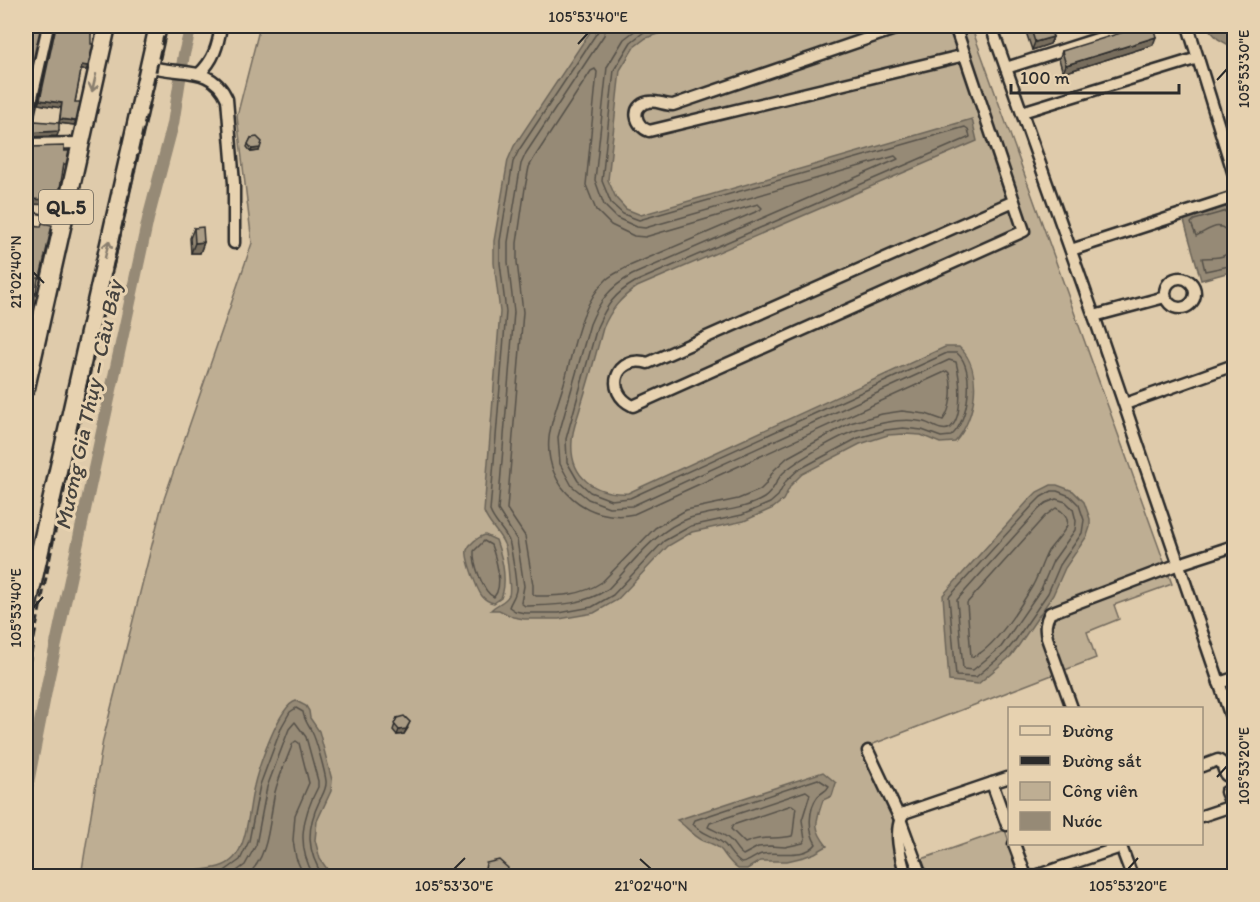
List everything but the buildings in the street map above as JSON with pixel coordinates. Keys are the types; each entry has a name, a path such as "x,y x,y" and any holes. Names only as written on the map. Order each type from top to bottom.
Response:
{"highway":[{"name":"QL.5","path":"26,388 107,26"},
{"name":"QL.5","path":"26,613 158,26"}],"street":[{"path":"26,124 31,77 48,26"},
{"path":"196,73 207,65 216,51 221,26"},
{"path":"904,26 673,105 645,102 636,113 637,123 649,131 965,55"},
{"path":"956,26 1024,231 633,406 626,402 617,391 617,376 626,364 648,363 1014,201"},
{"path":"991,26 1125,404 1234,726"},
{"path":"1006,68 1138,26"},
{"path":"1188,26 1234,175"},
{"path":"1022,112 1198,58"},
{"path":"148,66 196,73 211,78 222,87 227,99 234,183 234,243"},
{"path":"26,144 80,143"},
{"path":"1071,250 1234,197"},
{"path":"26,217 62,225"},
{"path":"1094,316 1165,297"},
{"path":"1125,404 1234,364"},
{"path":"1072,707 1047,638 1046,620 1050,613 1179,564 1234,546"},
{"path":"1219,683 1234,678"},
{"path":"868,751 900,819 921,876"},
{"path":"1203,766 1218,760 1226,775 1234,776"},
{"path":"906,876 898,829 904,813 1008,778"},
{"path":"992,783 1008,824"},
{"path":"1203,816 1228,807 1230,801 1226,792"},
{"path":"1015,845 1026,876"},
{"path":"1035,876 1120,845 1131,876"}],"green space":[{"path":"260,26 971,26 1172,584 1114,605 1119,619 1087,632 1096,658 863,748 895,820 903,876 81,876 103,740 162,505 252,243 237,116"},
{"path":"1005,830 1008,845 1010,845 1021,875 925,876 919,860"}],"water":[{"path":"594,26 684,26 646,38 634,47 620,70 608,180 616,198 626,209 641,215 972,119 977,141 637,287 621,300 603,328 573,432 572,454 575,465 586,481 605,491 628,493 945,347 959,347 967,356 972,368 974,394 968,421 955,442 940,443 921,435 904,434 888,435 860,444 802,474 791,485 783,500 773,508 744,521 692,532 668,546 617,600 594,613 559,619 524,619 513,617 499,610 491,610 509,595 504,544 484,512 500,312 494,263 494,241 508,160 514,146"},
{"path":"1206,26 1234,26 1234,48 1218,39"},
{"path":"1234,203 1234,271 1201,280 1183,217"},
{"path":"1051,485 1073,491 1084,502 1090,519 1087,536 1065,568 1053,595 1011,656 978,684 949,681 943,595 1028,501 1037,492"},
{"path":"485,535 496,540 503,569 503,591 501,598 494,603 486,600 480,593 467,554 472,543"},
{"path":"296,701 306,706 310,718 319,731 332,780 331,791 317,821 315,840 320,859 332,876 179,876 222,866 234,858 239,851 245,834 254,786 265,753 276,725 289,705"},
{"path":"823,772 836,783 832,796 823,800 817,819 817,829 827,846 804,857 787,861 760,861 747,869 738,869 718,847 697,837 677,820"}],"waterway":[{"name":"Mương Gia Thụy – Cầu Bây","path":"26,793 148,219 173,124 184,54 191,26"}],"railway":[{"path":"26,679 55,532 166,26"}]}
